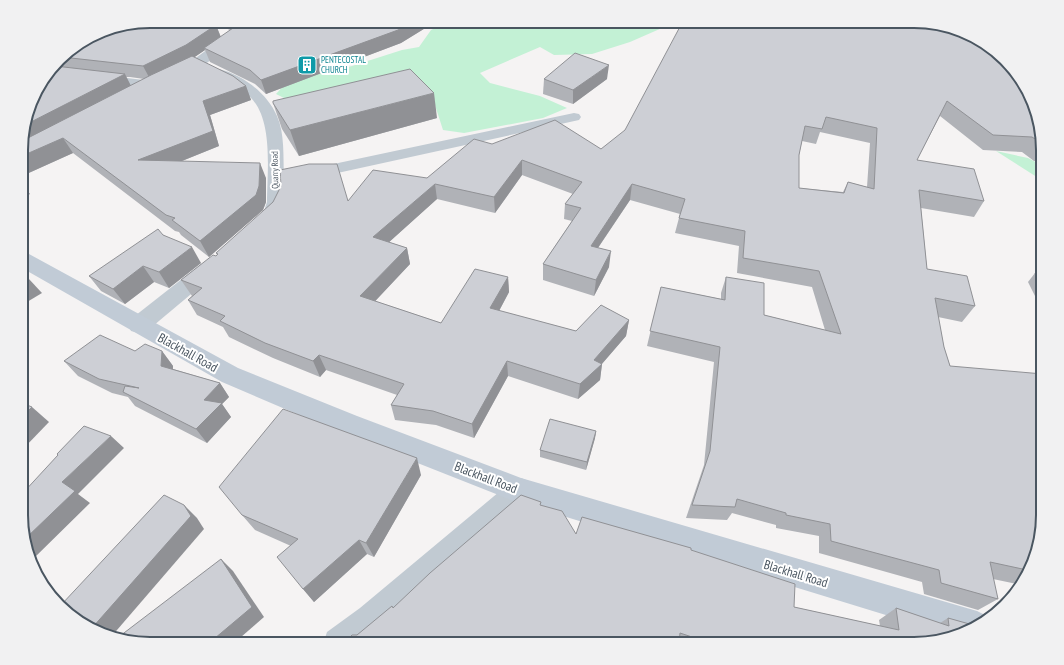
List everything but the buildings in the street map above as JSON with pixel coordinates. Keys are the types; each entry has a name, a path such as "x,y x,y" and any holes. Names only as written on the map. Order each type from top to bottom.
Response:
{"street":[{"path":"131,96 198,63 236,35 220,32"},
{"name":"Quarry Road","path":"198,63 250,89 260,99 270,116 275,139 288,178 276,202 272,214 250,234"},
{"path":"55,74 152,85"},
{"path":"288,178 574,117"},
{"path":"139,325 222,257"},
{"name":"Blackhall Road","path":"28,262 230,375 348,424 521,491 968,624"},
{"path":"348,637 521,491"}],"green space":[{"path":"435,28 662,28 630,42 592,54 554,55 540,47 480,73 490,83 540,96 567,108 543,118 464,133 443,130 434,102 290,101 276,94 288,81 352,66 402,50 419,47 431,30"},
{"path":"996,151 1028,158 1036,162 1036,177"}],"place":[{"name":"PENTECOSTAL CHURCH","path":"307,65"}]}
